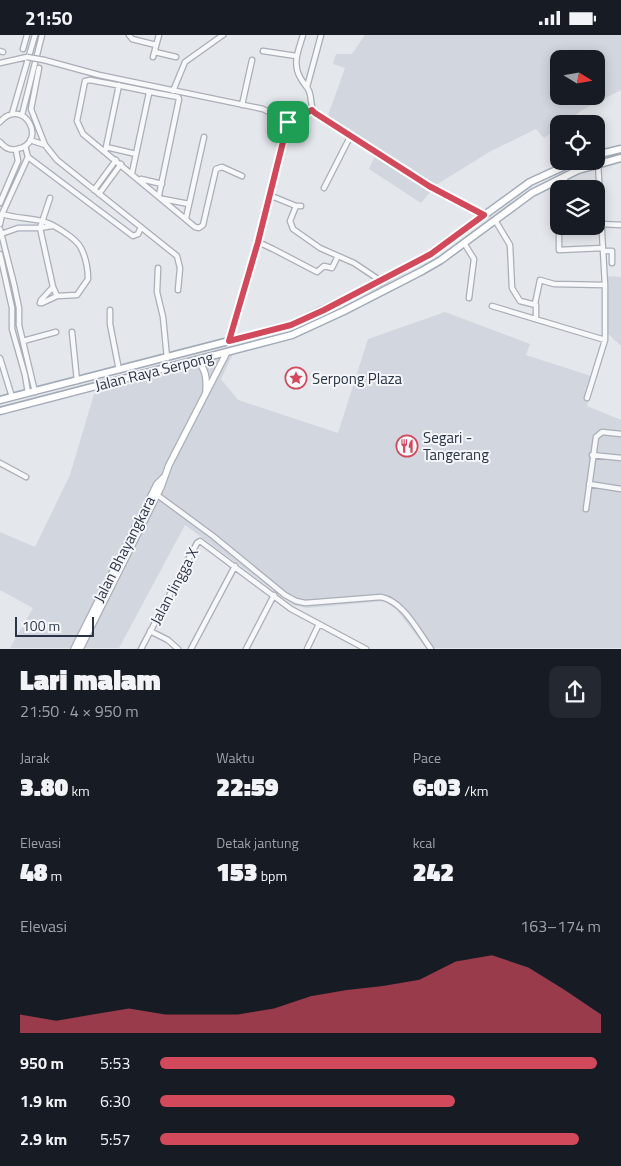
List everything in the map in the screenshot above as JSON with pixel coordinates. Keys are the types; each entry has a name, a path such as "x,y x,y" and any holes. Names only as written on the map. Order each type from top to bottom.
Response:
{"main road":[{"path":"605,153 621,149"},
{"name":"Jalan Raya Serpong","path":"605,161 621,158"},
{"name":"Jalan Raya Serpong","path":"0,401 291,325 391,276 431,254 530,182 556,170"},
{"name":"Jalan Raya Serpong","path":"0,411 292,335 396,285 441,260 532,193 581,170"},
{"path":"391,276 396,285"},
{"name":"Jalan Bhayangkara","path":"80,649 155,493 157,485 163,478 227,352"},
{"path":"196,360 204,368 206,393"},
{"name":"Jalan Bhayangkara","path":"74,649 155,493"}],"street":[{"path":"23,49 27,35"},
{"path":"12,114 36,35"},
{"path":"22,115 42,35"},
{"path":"128,35 132,39 156,45"},
{"path":"159,35 154,55 176,57"},
{"path":"173,91 185,62 223,35"},
{"path":"303,35 296,56 296,69 300,79 310,92 312,110 315,113 429,186 484,215"},
{"path":"307,87 321,35"},
{"path":"264,51 296,56"},
{"path":"0,63 27,57 44,60 99,75 270,111 288,122"},
{"path":"242,105 252,60"},
{"path":"39,68 31,107 45,145 57,160 177,256 180,268 178,290"},
{"path":"161,197 162,184 180,102 178,97 150,93 90,79 84,83 77,121 83,133 106,149 116,160 195,227 200,228 203,225 215,173 218,168 224,168 242,175"},
{"path":"106,149 120,85"},
{"path":"132,173 150,93"},
{"path":"229,341 258,242 288,122 312,110"},
{"path":"0,121 12,114 22,115 28,120 32,128"},
{"path":"0,142 3,146 10,149 25,146 30,140 32,128 36,123"},
{"path":"324,188 351,135"},
{"path":"186,218 204,137"},
{"path":"30,140 45,145"},
{"path":"0,224 2,215 28,157 25,146"},
{"path":"0,203 18,161 16,149"},
{"path":"106,149 136,154"},
{"path":"28,157 133,236 138,234 140,227"},
{"path":"96,192 100,182 116,160"},
{"path":"96,192 104,186 121,164"},
{"path":"138,179 162,184"},
{"path":"100,182 104,186"},
{"path":"6,188 14,191"},
{"path":"269,195 298,206 290,221 293,229 320,248 357,265 381,281"},
{"path":"161,197 189,204"},
{"path":"50,198 40,228 52,287 57,296"},
{"path":"2,215 18,219 41,221 53,225 81,248 88,279 77,295 57,296 40,303 52,287"},
{"path":"18,219 18,228"},
{"path":"495,220 510,245 512,288 520,301 535,304"},
{"path":"605,224 621,225"},
{"path":"32,392 31,374 23,341 19,308 1,231 53,225"},
{"path":"560,235 559,250 612,251 612,263"},
{"path":"588,398 605,341 605,285 602,235"},
{"path":"258,242 317,272 324,266 332,268 338,256"},
{"path":"464,243 474,259 469,298"},
{"path":"0,254 8,285 12,329 25,375 32,392"},
{"path":"158,268 156,292 163,317 166,357"},
{"path":"536,319 537,306 535,304 540,280 554,284 605,285"},
{"path":"8,285 14,284"},
{"path":"492,306 605,341"},
{"path":"110,310 110,324 119,370"},
{"path":"12,316 19,317"},
{"path":"23,341 56,332"},
{"path":"72,333 77,381"},
{"path":"0,357 12,397"},
{"path":"25,375 31,374"},
{"path":"586,509 596,437 600,433 621,434"},
{"path":"592,455 621,458"},
{"path":"0,463 26,477"},
{"path":"589,485 621,489"},
{"path":"155,493 212,535 285,595 306,603 381,597 390,599 398,604 431,649"},
{"name":"Jalan Jingga X","path":"142,648 198,541 202,541 235,566"},
{"path":"191,649 235,566 291,609 366,649"},
{"path":"246,649 274,595"},
{"path":"307,649 320,624"},
{"path":"150,631 168,640 178,649"}],"shaded area":[{"path":"365,35 621,35 621,90 605,98 605,50 550,50 550,105 592,105 576,115 550,115 550,134 544,138 536,129 491,151 436,185 421,203 369,169 376,154 326,121 345,68 333,64 336,54 352,54"},
{"path":"606,276 621,277 621,346 605,331"},
{"path":"445,312 530,344 526,355 594,377 587,406 621,420 621,648 426,648 396,609 384,601 308,608 293,605 185,525 119,648 10,648 33,608 0,590 0,532 35,547 70,475 94,394 233,354 221,379 238,400 338,433 368,339"}],"place":[{"name":"Serpong Plaza","path":"296,378"},
{"name":"Segari - Tangerang","path":"407,446"}],"route":[{"path":"312,110 429,186 484,215 431,254 324,310 291,325 229,341 258,242 288,122 312,110"}]}
